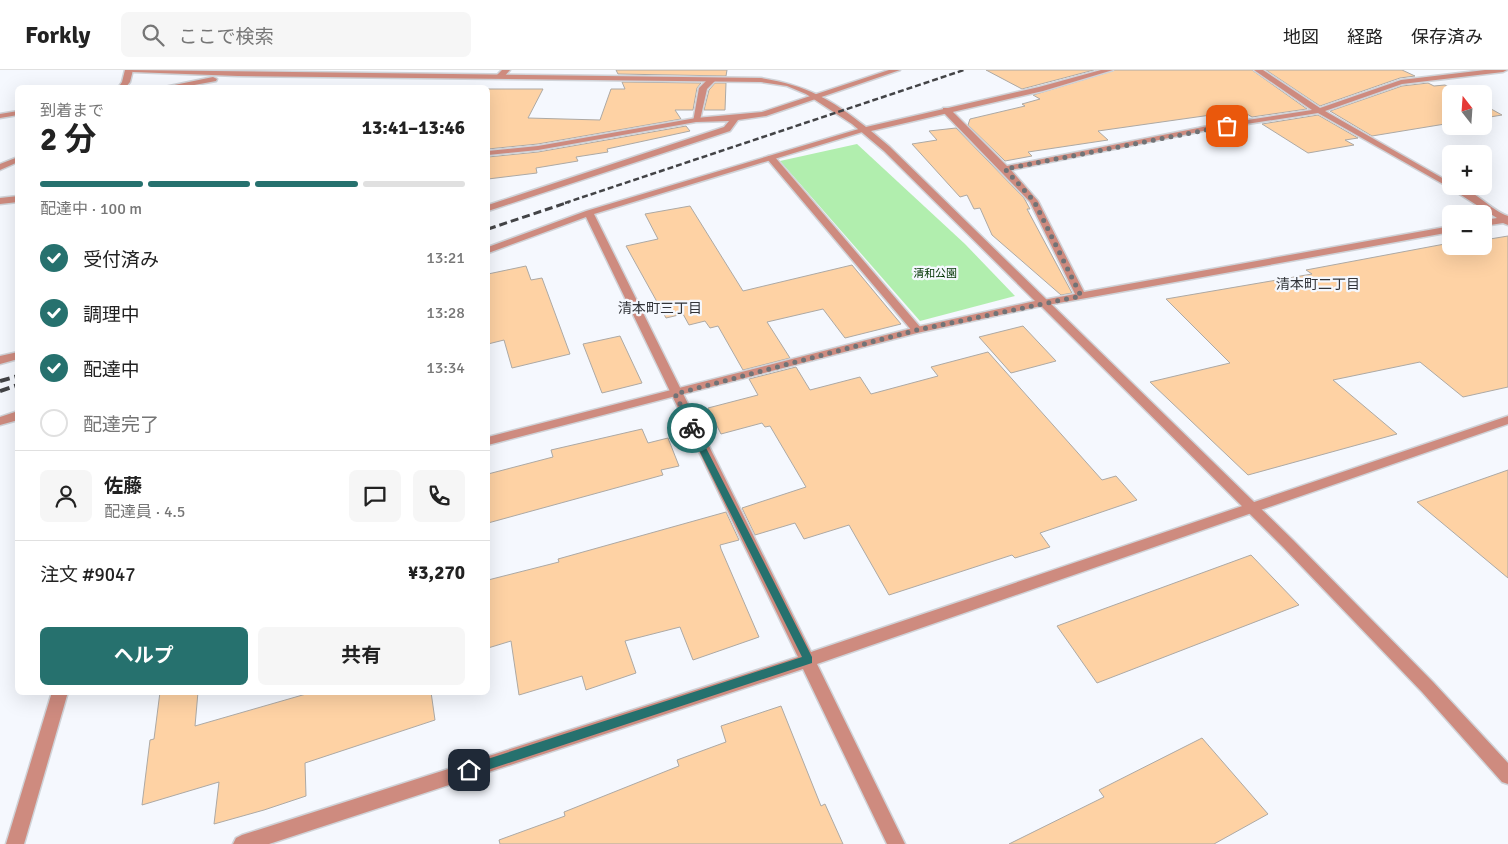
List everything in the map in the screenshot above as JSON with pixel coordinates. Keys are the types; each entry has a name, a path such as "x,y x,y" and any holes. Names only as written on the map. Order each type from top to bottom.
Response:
{"street":[{"path":"124,85 129,70"},
{"path":"133,70 238,75 500,76 710,81 761,80 783,84 815,96 865,130 1253,507 1466,726 1508,776"},
{"path":"180,85 238,75 255,70"},
{"path":"500,76 506,70"},
{"path":"696,120 703,88 722,70"},
{"path":"490,153 538,148 696,120 764,114 896,70"},
{"path":"490,249 590,213 865,130 1040,89 1110,70"},
{"path":"1258,70 1319,111 1442,180"},
{"path":"1005,169 1208,128 1319,111 1401,82 1503,70"},
{"path":"946,110 1034,201 1081,296"},
{"path":"0,116 15,114"},
{"path":"490,207 727,128 735,118"},
{"path":"771,158 917,330"},
{"path":"0,167 15,160"},
{"path":"1468,195 1507,220"},
{"path":"0,201 15,199"},
{"path":"590,213 675,394 808,660 896,844"},
{"path":"1492,222 1507,220"},
{"path":"490,441 917,330 1042,303 1442,231"},
{"path":"0,360 15,356"},
{"path":"0,420 15,416"},
{"path":"242,844 808,660 1508,420"},
{"path":"15,844 59,695"}],"green space":[{"name":"清和公園","path":"857,144 965,244 1015,296 920,321 780,161"}],"building":[{"path":"616,70 727,70 726,76 618,74"},
{"path":"986,70 1094,70 1022,89"},
{"path":"1115,70 1252,70 1307,109 1252,117 1247,114 1238,116 1232,112 1098,131 1108,140 1028,152 1032,156 1005,161 968,125 970,119 1025,106 1022,104 1040,99 1033,95"},
{"path":"1266,70 1402,70 1415,76 1400,78 1320,106"},
{"path":"622,82 701,83 697,88 693,110 675,110 681,119 538,144 490,149 490,89 543,89 528,118 600,120 611,89 625,89"},
{"path":"715,83 726,83 725,110 704,110 709,90"},
{"path":"1428,83 1434,86 1442,85 1442,124 1372,136 1330,111 1402,86"},
{"path":"1492,109 1502,115 1492,117"},
{"path":"1318,115 1358,138 1345,140 1354,145 1308,153 1262,124"},
{"path":"686,126 690,131 607,149 608,152 576,157 578,161 536,168 537,173 490,179 490,157 538,152"},
{"path":"956,128 1024,198 1030,209 1027,209 1072,293 1061,295 992,235 980,208 974,209 967,195 960,197 912,144 937,140 929,131"},
{"path":"690,206 743,291 852,265 901,324 845,338 823,309 767,322 790,358 743,370 718,326 710,328 705,321 689,325 683,314 666,318 626,246 658,239 645,214"},
{"path":"1508,236 1508,387 1463,397 1420,362 1333,380 1397,434 1248,475 1150,382 1230,363 1166,299 1312,274 1306,270 1442,244 1442,255 1492,255 1492,239"},
{"path":"526,266 531,280 542,278 570,354 512,368 504,340 490,344 490,274"},
{"path":"1023,326 1056,361 1011,373 979,337"},
{"path":"620,336 642,383 602,393 583,344"},
{"path":"988,352 1102,480 1116,476 1137,500 1040,533 1050,547 1015,558 1012,555 889,595 849,525 804,539 795,523 755,535 742,508 806,487 770,426 765,427 762,423 721,434 708,408 758,395 749,379 796,367 810,390 860,377 871,394 938,376 931,367"},
{"path":"642,429 648,443 668,438 679,466 661,470 663,475 490,522 490,473 553,457 551,450"},
{"path":"1508,470 1508,578 1417,502"},
{"path":"726,512 739,540 720,545 721,549 759,637 693,660 680,627 625,641 636,673 586,690 582,676 519,695 511,641 490,647 490,579 559,562 558,559"},
{"path":"1251,555 1299,605 1097,683 1057,626"},
{"path":"160,695 198,695 195,726 303,695 431,695 435,720 305,763 306,796 214,824 219,782 142,805 150,740 154,739"},
{"path":"781,706 821,806 825,804 843,844 500,844 499,840 565,816 564,812 679,766 677,760 726,742 721,726"},
{"path":"1202,738 1268,814 1214,844 1009,844 1104,797 1099,790"}],"railway":[{"path":"565,203 964,70"},
{"path":"490,228 569,202"},
{"path":"0,381 15,377"},
{"path":"0,391 15,386"}],"way so far":[{"path":"692,428 675,394 917,330 1081,296 1034,201 1005,169 1208,128 1227,126"}],"district":[{"name":"清本町二丁目","path":"1318,284"},
{"name":"清本町三丁目","path":"660,308"}],"route":[{"path":"469,770 808,660 692,428"}]}
